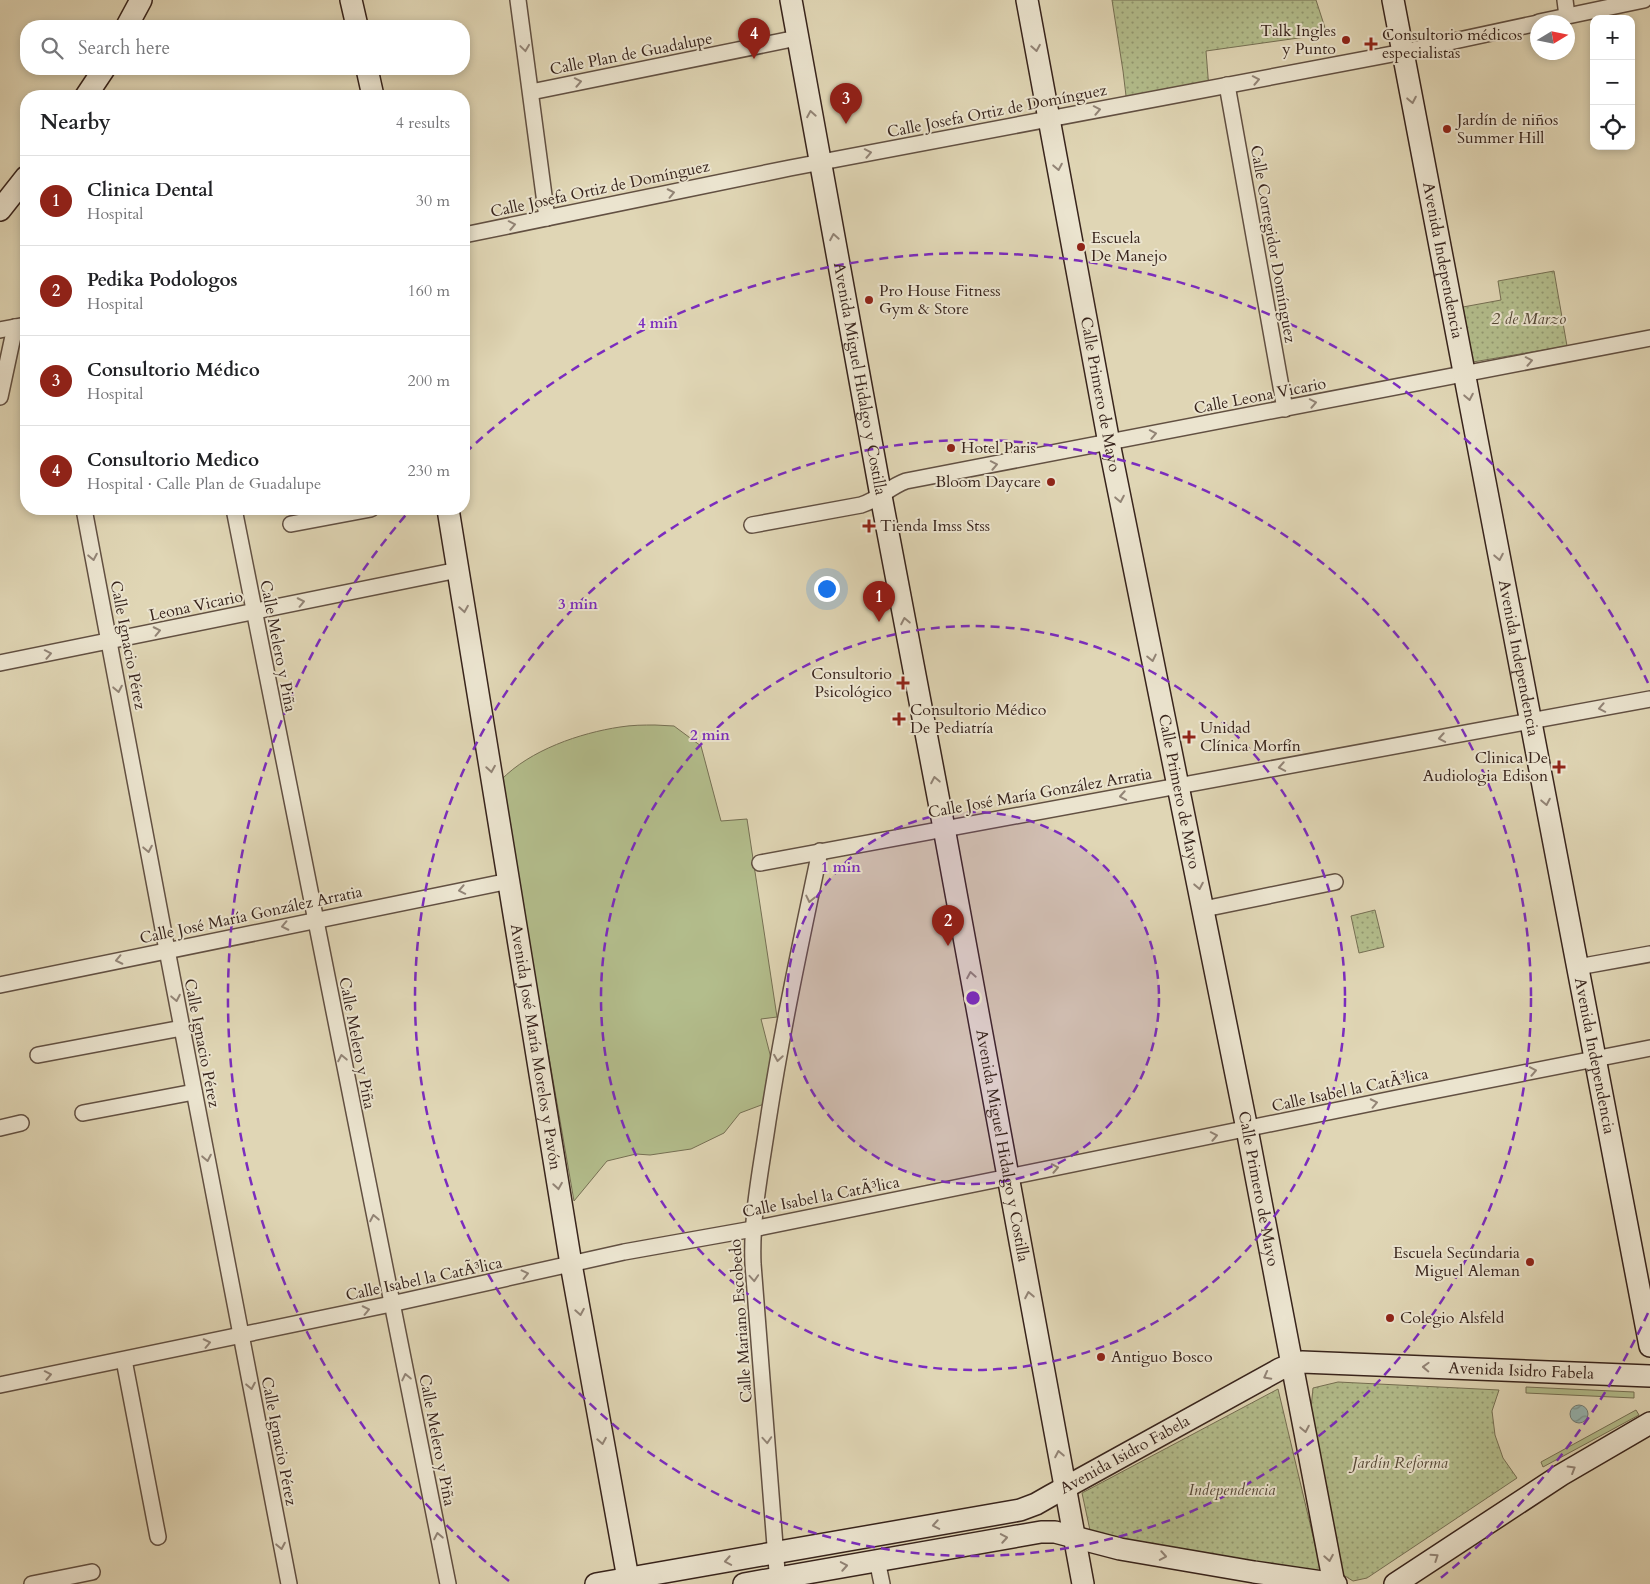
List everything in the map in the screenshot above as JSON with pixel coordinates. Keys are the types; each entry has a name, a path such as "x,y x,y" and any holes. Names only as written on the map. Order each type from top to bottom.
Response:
{"main road":[{"path":"131,20 141,0"},
{"path":"351,0 356,20"},
{"name":"Avenida Miguel Hidalgo y Costilla","path":"791,0 1083,1584"},
{"name":"Calle Primero de Mayo","path":"1027,0 1108,443 1204,909 1335,1584"},
{"name":"Avenida Independencia","path":"1393,0 1530,722 1586,966 1595,1059 1650,1346"},
{"path":"368,75 372,90"},
{"path":"0,210 20,185"},
{"name":"Avenida José María Morelos y Pavón","path":"449,515 571,1264 628,1581"},
{"name":"Avenida Isidro Fabela","path":"596,1584 628,1581 776,1552 1020,1510 1066,1488 1280,1369 1302,1362 1650,1376"},
{"path":"1395,1584 1553,1480 1650,1423"},
{"path":"744,1584 778,1581 877,1560 1041,1532 1054,1532 1129,1550 1335,1584"}],"street":[{"path":"518,0 547,218"},
{"path":"1565,0 1568,15"},
{"name":"Calle Josefa Ortiz de Domínguez","path":"1572,15 1644,0"},
{"name":"Calle Josefa Ortiz de Domínguez","path":"470,234 820,162 1404,52 1530,25"},
{"name":"Calle Plan de Guadalupe","path":"531,92 797,38"},
{"name":"Calle Corregidor Domínguez","path":"1227,85 1285,408"},
{"path":"0,397 14,327"},
{"name":"Calle Leona Vicario","path":"752,525 872,502 898,484 906,481 1650,338"},
{"name":"Calle Ignacio Pérez","path":"85,515 289,1584"},
{"name":"Calle Melero y Piña","path":"235,515 448,1584"},
{"path":"291,524 339,515"},
{"name":"Leona Vicario","path":"0,663 458,570"},
{"name":"Calle José María González Arratia","path":"760,863 1650,699"},
{"name":"Calle Mariano Escobedo","path":"778,1581 753,1264 753,1229 780,1042 820,851"},
{"name":"Calle José María González Arratia","path":"0,985 509,880"},
{"path":"1204,909 1335,882"},
{"path":"1586,966 1650,954"},
{"path":"38,1055 182,1028"},
{"name":"Calle Isabel la CatÃ³lica","path":"0,1385 241,1336 624,1252 753,1229 1650,1048"},
{"path":"83,1113 194,1092"},
{"path":"0,1128 21,1123"},
{"path":"124,1360 158,1537"},
{"path":"877,1560 882,1584"},
{"path":"32,1584 92,1572"}],"green space":[{"path":"1112,0 1316,0 1327,34 1206,51 1209,89 1127,104"},
{"name":"2 de Marzo","path":"1554,271 1567,346 1473,362 1463,307 1501,300 1498,281"},
{"path":"674,726 701,746 721,821 747,819 777,1017 761,1019 772,1062 764,1104 740,1113 724,1133 691,1149 650,1155 636,1154 607,1161 574,1201 501,780 526,760 572,738 620,727"},
{"path":"1375,910 1384,947 1359,953 1351,916"},
{"name":"Jardín Reforma","path":"1338,1382 1499,1390 1492,1411 1495,1435 1503,1458 1517,1478 1367,1578 1353,1581 1340,1573 1311,1408 1313,1388"},
{"path":"1526,1387 1634,1392 1634,1398 1526,1393"},
{"name":"Independencia","path":"1278,1389 1322,1574 1091,1535 1082,1493"},
{"path":"1636,1410 1639,1415 1543,1467 1541,1462"}],"water":[{"path":"1579,1405 1585,1408 1588,1414 1585,1420 1579,1423 1573,1420 1570,1414 1573,1408"}],"place":[{"name":"Talk Ingles y Punto","path":"1346,40"},
{"name":"Consultorio médicos especialistas","path":"1371,44"},
{"name":"Consultorio Medico","path":"754,59"},
{"name":"Consultorio Médico","path":"846,124"},
{"name":"Jardín de niños Summer Hill","path":"1447,129"},
{"name":"Escuela De Manejo","path":"1081,247"},
{"name":"Pro House Fitness Gym & Store","path":"869,300"},
{"name":"Hotel Paris","path":"951,448"},
{"name":"Bloom Daycare","path":"1051,482"},
{"name":"Tienda Imss Stss","path":"869,526"},
{"name":"Clinica Dental","path":"879,622"},
{"name":"Consultorio Psicológico","path":"903,683"},
{"name":"Consultorio Médico De Pediatría","path":"899,719"},
{"name":"Unidad Clínica Morfín","path":"1189,737"},
{"name":"Clinica De Audiologia Edison","path":"1559,767"},
{"name":"Pedika Podologos","path":"948,946"},
{"name":"Escuela Secundaria Miguel Aleman","path":"1530,1262"},
{"name":"Colegio Alsfeld","path":"1390,1318"},
{"name":"Antiguo Bosco","path":"1101,1357"}]}
